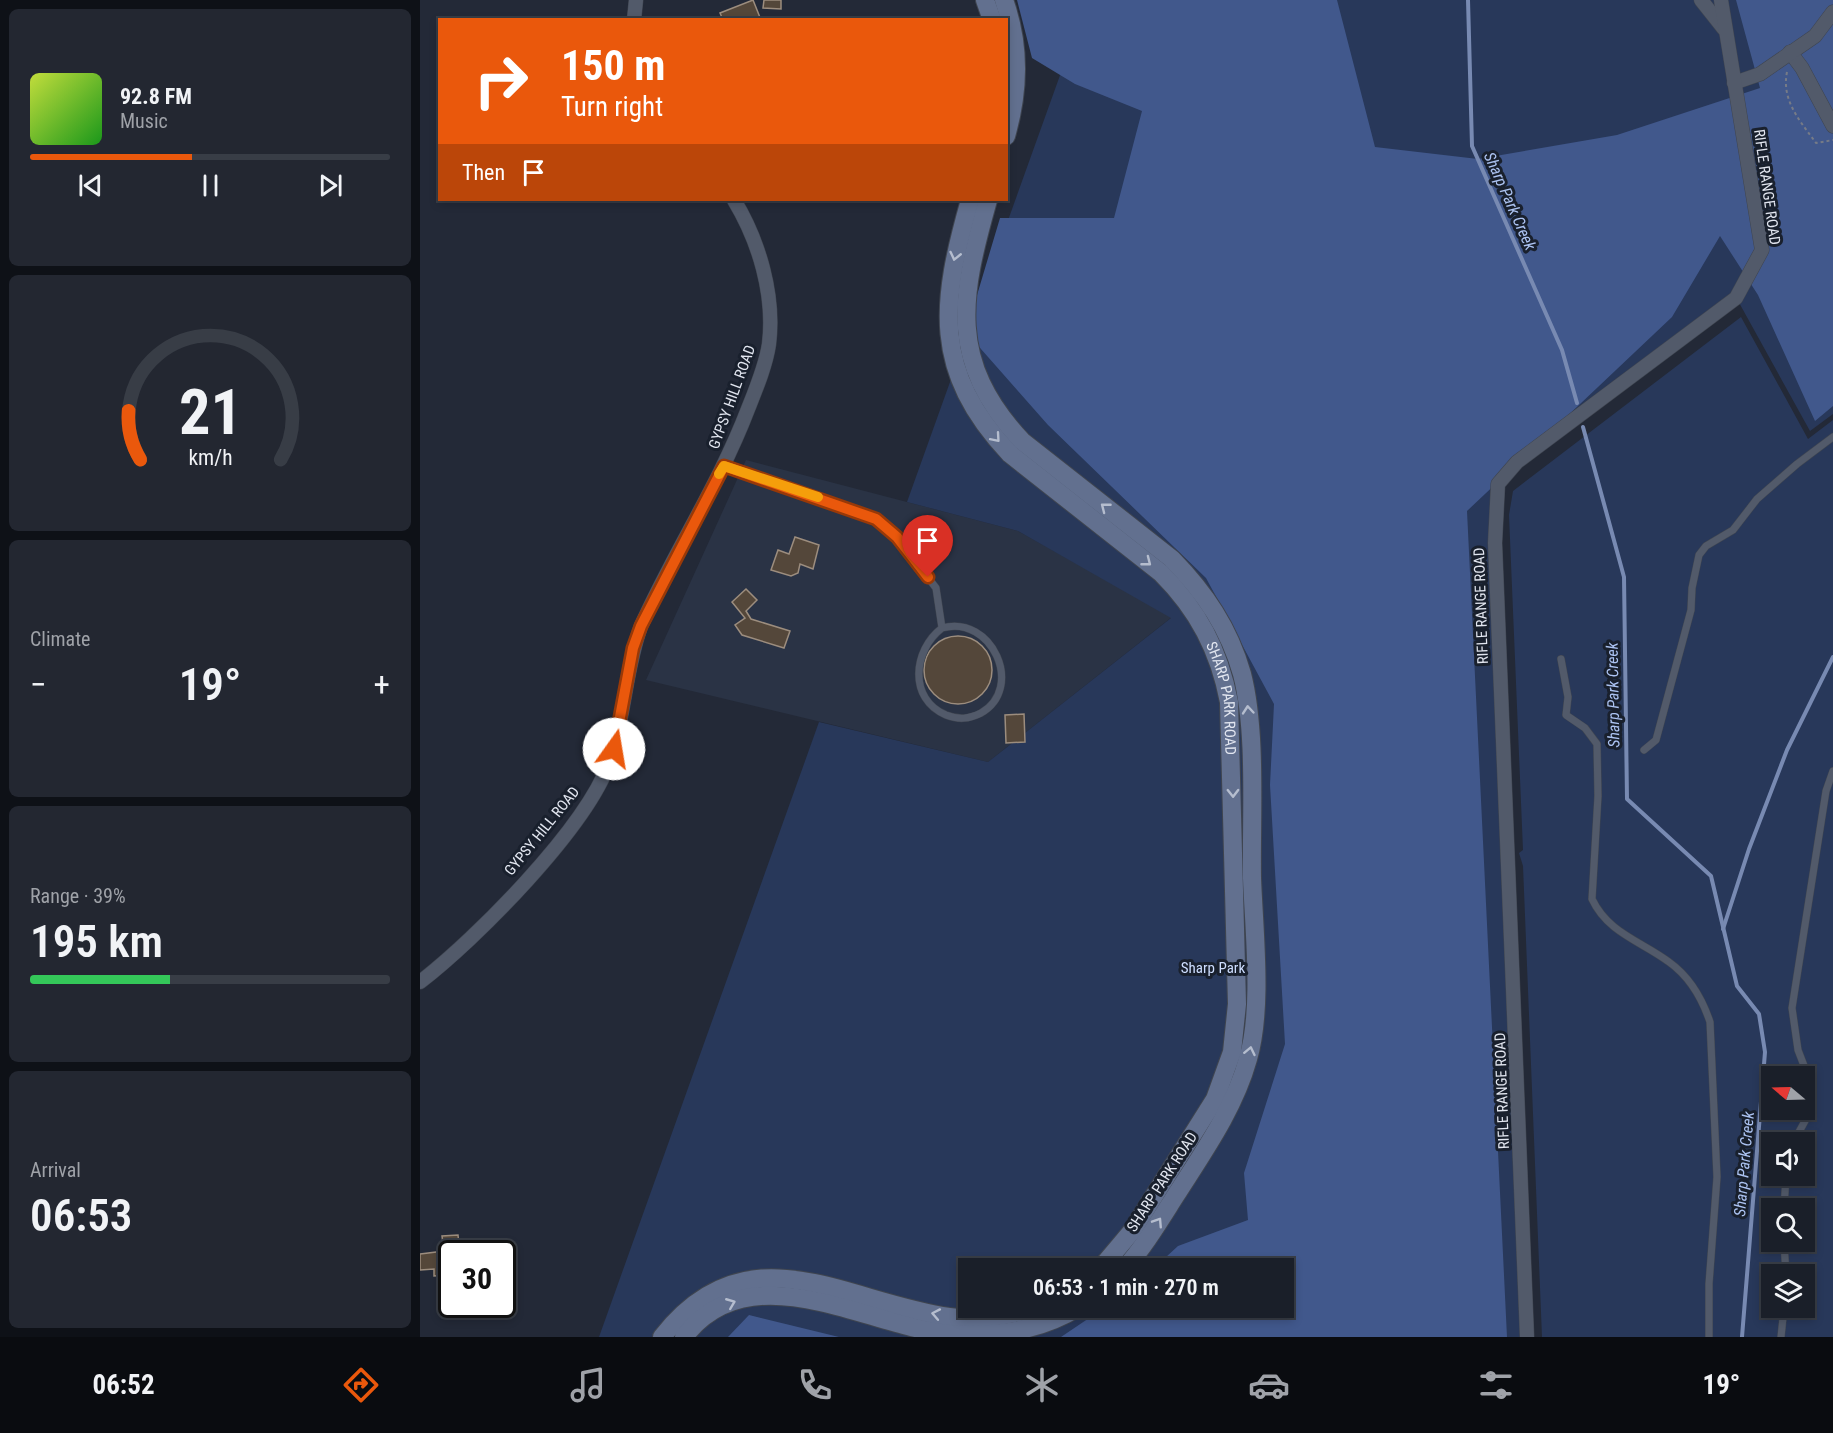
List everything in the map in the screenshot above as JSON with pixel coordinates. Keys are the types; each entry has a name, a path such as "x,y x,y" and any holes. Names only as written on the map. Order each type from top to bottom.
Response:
{"main road":[{"path":"985,0 991,18"},
{"path":"1004,0 1013,29 1016,63 1013,106 1008,127"},
{"name":"SHARP PARK ROAD","path":"970,201 951,271 948,296 950,346 966,393 993,435 1010,454 1161,573 1177,589 1206,631 1225,679 1229,702 1237,1004 1232,1052 1225,1077 1202,1120 1132,1231 1109,1258"},
{"name":"SHARP PARK ROAD","path":"988,201 970,266 966,297 968,343 982,385 1006,424 1022,441 1172,559 1196,584 1222,622 1242,675 1247,700 1255,1004 1250,1056 1241,1083 1222,1122 1146,1241 1133,1258"},
{"path":"663,1337 677,1318 709,1294 738,1281 761,1277 804,1281 950,1317 958,1317"},
{"path":"684,1337 705,1316 724,1305 762,1295 801,1298 925,1330 973,1336 1022,1330 1056,1318"}],"street":[{"path":"634,18 636,0"},
{"path":"1701,0 1726,31"},
{"name":"RIFLE RANGE ROAD","path":"1527,1337 1495,543 1498,484 1517,462 1736,298 1762,250 1721,0"},
{"path":"1734,83 1760,75 1815,36 1833,12"},
{"path":"1789,54 1802,68 1833,126"},
{"name":"GYPSY HILL ROAD","path":"420,982 504,904 551,850 591,798 609,765 618,733 633,648 641,626 731,453 756,390 769,345 770,310 766,277 743,214 735,201"}],"lane":[{"path":"1644,750 1656,740 1691,610 1692,588 1699,555 1706,546 1733,530 1757,499 1797,464 1833,437"},
{"path":"724,466 876,519 897,537 936,588 942,628"},
{"path":"951,625 976,630 986,639 998,657 1001,684 996,700 990,707 970,718 954,718 935,710 923,695 918,666 929,641 942,628 951,625"},
{"path":"1561,659 1568,697 1566,715 1584,728 1597,744 1597,834 1592,899 1599,914 1611,926 1670,962 1687,979 1702,999 1710,1022 1717,1177 1709,1284 1708,1337"},
{"path":"1799,1132 1812,1108 1813,1089 1798,1050 1792,1008 1826,791 1833,771"},
{"path":"1781,1337 1783,1318"}],"path":[{"path":"1789,54 1790,66 1785,83 1792,109 1800,117 1802,126 1816,143 1833,140"}],"shaded area":[{"path":"1017,0 1337,0 1375,147 1478,159 1617,135 1760,88 1736,0 1833,0 1833,406 1815,421 1758,295 1720,236 1672,317 1467,511 1507,1337 1061,1337 1089,1318 1294,1318 1294,1258 1165,1258 1178,1246 1248,1220 1244,1173 1285,1044 1270,785 1274,704 1206,578 1048,425 966,332 1000,218 1114,218 1142,111 1075,84 1032,58"},
{"path":"746,460 1018,531 1172,617 988,762 646,680"},
{"path":"749,1315 839,1337 728,1337"}],"green space":[{"name":"Sharp Park","path":"1087,0 1833,0 1833,414 1810,431 1737,299 1498,484 1525,1337 599,1337 819,722 988,762 1171,618 1018,531 907,502"},
{"path":"1741,317 1808,439 1833,420 1833,1337 1542,1337 1523,866 1519,853 1523,850 1509,515 1513,491"}],"building":[{"path":"753,0 760,18 722,18 720,13"},
{"path":"764,0 781,0 781,9 763,8"},
{"path":"795,537 819,545 813,569 800,564 798,573 791,576 771,570 778,550 789,554"},
{"path":"746,589 757,600 746,611 751,619 790,631 784,648 742,635 735,625 745,618 732,602"},
{"path":"951,636 965,636 977,641 987,651 992,670 987,689 977,699 965,704 951,704 939,699 929,689 924,677 924,663 929,651 939,641"},
{"path":"1024,714 1025,742 1006,743 1005,715"},
{"path":"458,1235 459,1240 443,1240 442,1236"},
{"path":"438,1252 438,1276 434,1276 434,1269 420,1270 420,1254"}],"waterway":[{"name":"Sharp Park Creek","path":"1468,0 1472,146 1562,350 1577,403"},
{"name":"Sharp Park Creek","path":"1583,427 1624,577 1627,799 1711,876 1737,986 1759,1014 1765,1052 1742,1337"},
{"name":"Sharp Park Creek","path":"1723,929 1749,849 1787,750 1833,657"}],"slow traffic":[{"path":"719,474 724,466 818,497"}],"route":[{"path":"614,749 633,648 641,626 656,592 690,533 724,466 876,519 897,537 928,577"}]}
